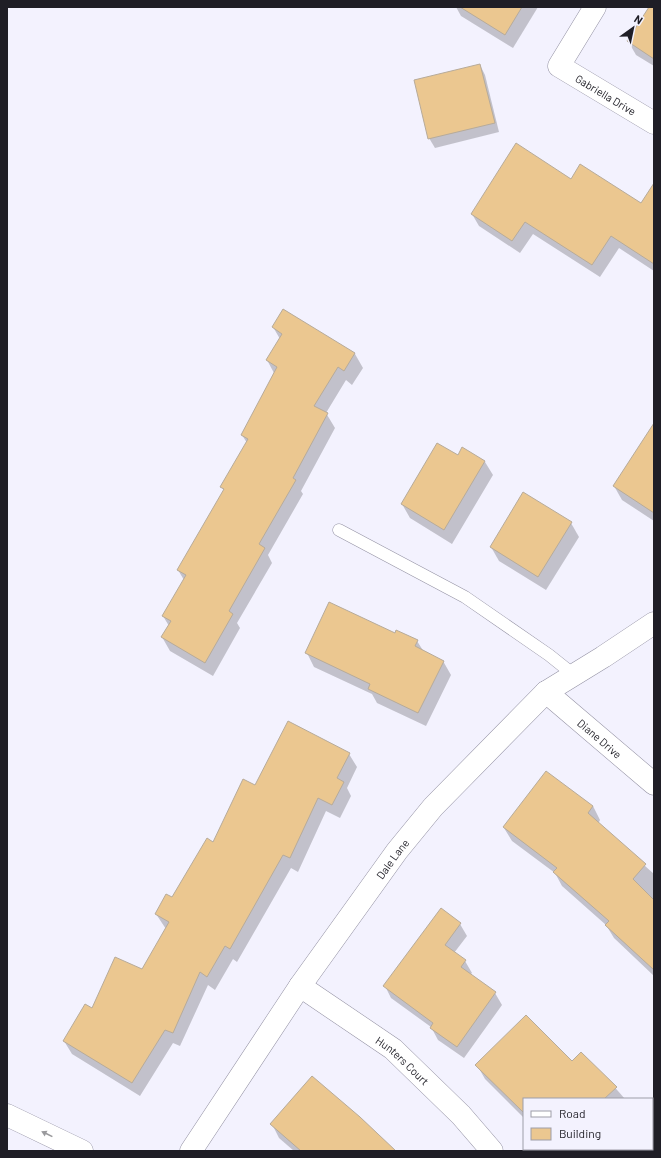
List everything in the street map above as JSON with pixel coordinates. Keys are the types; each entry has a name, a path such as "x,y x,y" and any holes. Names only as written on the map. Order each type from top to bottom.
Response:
{"street":[{"name":"Gabriella Drive","path":"594,7 559,66 654,123"},
{"name":"Dale Lane","path":"191,1151 300,986 397,852 433,807 546,692 654,623"},
{"name":"Diane Drive","path":"546,692 654,784"},
{"name":"Hunters Court","path":"300,986 393,1050 461,1115 492,1151"},
{"path":"7,1115 82,1151"}],"lane":[{"path":"340,530 464,597 549,655 574,675"}],"building":[{"path":"460,7 522,7 505,35"},
{"path":"649,7 654,7 654,59 627,41"},
{"path":"480,64 495,123 428,139 414,80"},
{"path":"516,143 571,179 580,164 641,203 654,183 654,264 611,236 592,265 525,222 512,241 471,214"},
{"path":"283,309 355,353 344,371 338,367 314,406 328,413 293,478 296,480 259,544 265,548 229,611 233,614 205,663 161,637 171,621 162,616 186,575 177,570 224,489 220,487 248,439 241,435 277,367 266,360 282,334 272,327"},
{"path":"654,423 654,513 613,486"},
{"path":"437,443 458,455 462,447 485,461 444,530 401,504"},
{"path":"523,492 572,522 538,577 490,547"},
{"path":"329,602 395,633 396,630 418,640 415,646 444,661 418,713 368,689 370,684 305,653"},
{"path":"288,721 350,753 337,778 344,782 332,805 318,798 290,858 283,855 230,949 225,946 207,977 200,972 173,1033 165,1030 132,1083 63,1041 85,1004 92,1008 115,957 142,969 169,922 155,914 166,894 172,897 207,838 213,842 243,779 255,785"},
{"path":"546,771 593,806 588,813 646,864 633,879 654,900 654,970 605,925 609,921 553,872 557,868 503,827"},
{"path":"441,908 461,923 445,945 466,960 461,967 496,992 457,1047 430,1028 433,1023 383,986"},
{"path":"526,1015 572,1061 581,1052 617,1087 605,1098 523,1098 523,1112 475,1065"},
{"path":"312,1076 360,1117 396,1151 301,1151 270,1124"}]}
